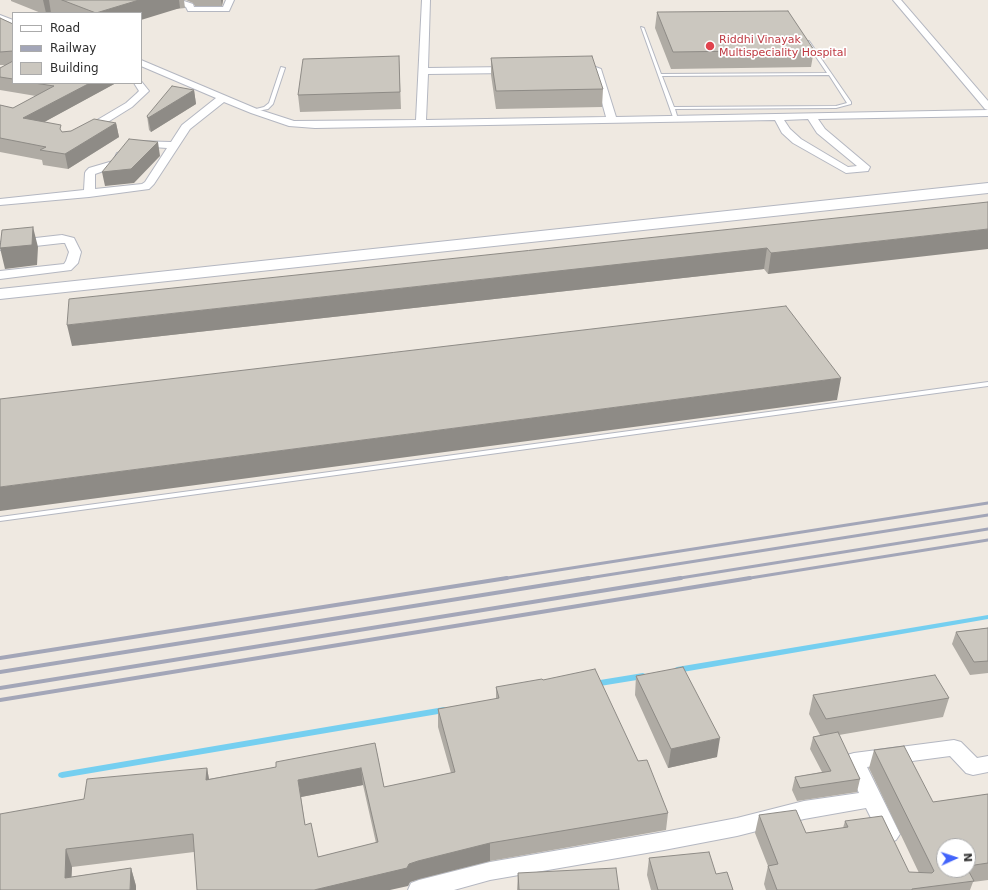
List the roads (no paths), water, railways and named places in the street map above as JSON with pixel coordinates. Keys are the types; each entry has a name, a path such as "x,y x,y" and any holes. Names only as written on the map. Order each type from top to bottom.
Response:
{"street":[{"path":"181,1 201,0"},
{"path":"181,1 190,6 191,9 226,9 230,0"},
{"path":"421,123 426,0"},
{"path":"897,0 988,107"},
{"path":"5,12 12,22"},
{"path":"142,63 254,111 293,124 315,125 988,113"},
{"path":"571,69 594,69 598,71 612,120"},
{"path":"423,70 518,70"},
{"path":"142,71 161,71"},
{"path":"75,138 133,102 144,91 140,84"},
{"path":"0,202 89,194 145,187 150,184 186,127 223,98"},
{"path":"778,117 786,131 797,141 846,170 864,169 865,167 821,131 811,116"},
{"path":"89,194 90,173 93,170 117,163 127,147 141,142 174,145"},
{"path":"0,294 988,188"},
{"path":"0,246 62,239 70,241 75,252 72,263 67,267 0,275"},
{"path":"895,848 854,761 954,748 973,767 988,764"},
{"path":"420,890 490,870 664,841 737,827 804,810 872,799"}],"lane":[{"path":"642,28 676,119"},
{"path":"673,108 836,108 849,104 806,39"},
{"path":"254,111 266,108 271,104 283,68"},
{"path":"660,75 830,74"},
{"path":"0,519 988,384"}],"waterway":[{"path":"677,670 988,617"},
{"path":"594,684 643,676"},
{"path":"62,775 444,710"}],"railway":[{"path":"501,579 988,503"},
{"path":"582,579 988,515"},
{"path":"674,579 988,529"},
{"path":"744,579 988,540"},
{"path":"0,658 507,578"},
{"path":"0,672 589,578"},
{"path":"0,688 681,578"},
{"path":"0,700 750,578"}],"place":[{"name":"Riddhi Vinayak Multispeciality Hospital","path":"710,46"}]}
